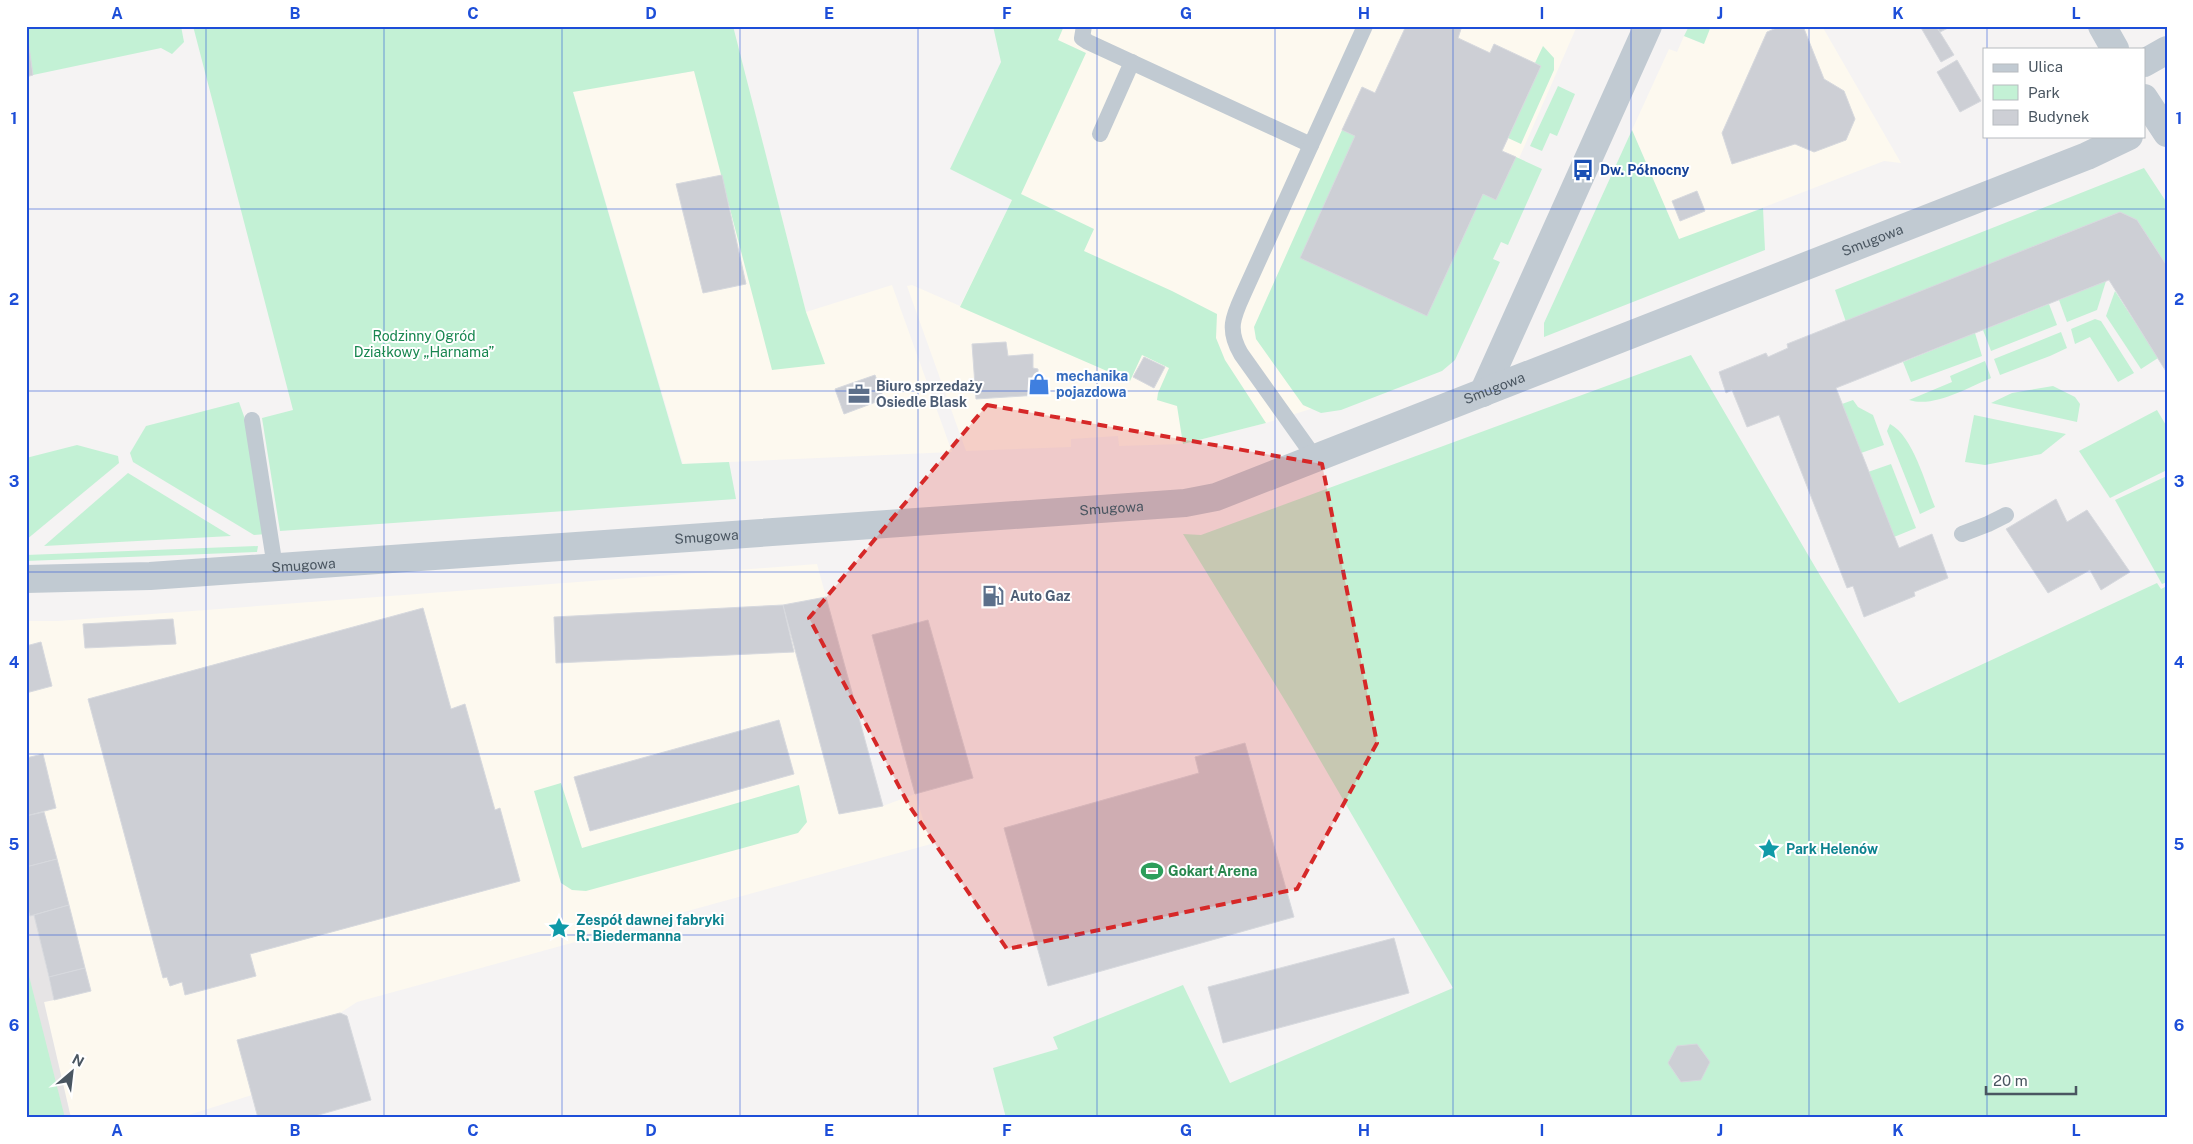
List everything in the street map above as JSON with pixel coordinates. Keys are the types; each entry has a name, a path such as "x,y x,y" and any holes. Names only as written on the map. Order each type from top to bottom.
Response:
{"street":[{"path":"1482,393 1648,26"},
{"path":"2102,26 2113,48"},
{"path":"2146,62 2167,50"},
{"path":"2146,102 2157,127"},
{"name":"Smugowa","path":"26,579 150,576 1185,503 1216,497 2087,156 2125,138"}],"lane":[{"path":"1084,26 1082,38 1311,145"},
{"path":"1315,458 1241,354 1232,331 1234,315 1365,26"},
{"path":"1100,134 1132,62"},
{"path":"252,420 276,567"},
{"path":"1962,534 2006,515"}],"highlighted area":[{"path":"987,405 1322,464 1377,743 1297,889 1007,949 910,807 809,618"}],"shaded area":[{"path":"1059,26 1577,26 1425,373 1266,423 1183,444 1119,446 1118,436 1071,439 1071,447 966,451 907,286 912,285 960,306 1012,200"},
{"path":"1711,26 1822,26 1901,163 1884,161 1679,240 1632,130 1669,49 1677,52 1684,36 1703,44"},
{"path":"743,68 806,312 892,285 952,452 683,464 573,91 694,71"},
{"path":"817,564 883,806 915,794 931,844 357,1002 340,1013 347,1016 371,1100 308,1118 258,1118 252,1095 179,1118 71,1118 44,1002 54,1000 34,915 30,916 26,904 26,621 58,621"},
{"path":"26,904 30,915 34,915 54,1000 44,1002 71,1118 26,1118"}],"green space":[{"path":"26,26 181,26 184,42 172,54 161,48 33,75"},
{"name":"Rodzinny Ogród Działkowy „Harnama”","path":"193,26 733,26 806,312 825,364 772,370 694,71 573,92 682,464 729,462 736,499 280,531 262,418 293,410"},
{"path":"993,26 1064,26 1058,40 1086,53 1021,194 1094,229 1084,251 1172,291 1217,314 1216,338 1225,360 1266,423 1183,444 1177,406 1157,400 1158,393 1169,368 1142,355 1130,381 960,307 1012,200 950,169 1001,62"},
{"path":"1689,26 1711,26 1704,44 1684,36"},
{"path":"1543,46 1554,58 1554,70 1521,144 1508,138 1541,66 1535,63"},
{"path":"1558,86 1575,94 1557,136 1550,133 1542,151 1530,146"},
{"path":"1342,130 1355,136 1427,315 1483,194 1496,200 1516,157 1542,169 1508,245 1501,242 1493,259 1500,262 1455,360 1442,371 1341,410 1321,413 1303,405 1256,339 1254,327"},
{"path":"1632,130 1679,239 1763,208 1765,250 1544,337 1544,323"},
{"path":"2144,168 2167,203 2167,266 2137,220 2120,212 1846,322 1835,290"},
{"path":"2106,281 2097,310 2067,322 2059,300"},
{"path":"2115,291 2158,358 2141,369 2106,316"},
{"path":"2049,304 2057,325 1991,351 1983,330"},
{"path":"2095,319 2101,321 2134,373 2118,382 2090,337 2075,344 2071,329"},
{"path":"2061,332 2067,348 2000,375 1994,359"},
{"path":"1975,333 1982,356 1911,382 1903,362"},
{"name":"Park Helenów","path":"1691,355 1821,577 1899,703 2157,583 2161,589 2167,586 2167,1118 1006,1118 993,1068 1058,1049 1053,1037 1183,985 1230,1083 1453,988 1292,712 1183,534 1201,535"},
{"path":"1985,361 1991,378 1940,399 1919,402 1909,400 1952,382 1950,376"},
{"path":"2053,386 2075,397 2080,404 2077,422 1991,403 2012,393"},
{"path":"1853,400 1858,407 1873,415 1884,445 1861,453 1842,404"},
{"path":"239,402 246,422 266,534 254,535 133,462 130,453 146,426"},
{"path":"2157,410 2167,427 2167,470 2110,498 2079,451"},
{"path":"1974,415 2066,434 2041,454 1985,465 1965,462"},
{"path":"1890,424 1898,430 1912,449 1935,507 1920,514 1887,431"},
{"path":"77,445 118,456 119,463 26,540 26,458"},
{"path":"1891,464 1916,528 1894,537 1868,472"},
{"path":"128,473 231,536 44,546"},
{"path":"2167,476 2167,582 2162,584 2115,500"},
{"path":"258,546 257,552 26,561 26,555"},
{"path":"561,783 582,848 799,785 807,822 798,833 586,891 572,890 561,883 534,791"},
{"path":"26,964 65,1118 26,1118"}],"building":[{"path":"26,26 33,75 26,77"},
{"path":"1406,26 1455,26 1461,29 1458,38 1490,53 1494,44 1541,66 1502,151 1516,157 1496,200 1483,194 1427,316 1300,258 1355,136 1342,130 1362,87 1375,93"},
{"path":"1781,26 1803,26 1824,79 1844,91 1855,119 1846,140 1814,152 1795,144 1732,164 1722,133 1767,32"},
{"path":"1920,26 1936,26 1954,55 1941,62"},
{"path":"1936,26 1952,26 1940,32"},
{"path":"1957,60 1981,101 1960,112 1937,72"},
{"path":"722,175 746,284 703,293 676,184"},
{"path":"1697,191 1705,211 1680,221 1672,201"},
{"path":"2120,212 2137,220 2167,266 2167,373 2109,280 1836,388 1899,548 1932,534 1948,578 1914,592 1915,596 1864,617 1853,586 1847,588 1779,415 1747,427 1732,390 1726,393 1719,372 1766,353 1768,357 1788,348 1787,344"},
{"path":"1006,342 1008,356 1033,354 1033,368 1038,369 1039,395 976,399 972,344"},
{"path":"1144,357 1165,367 1154,388 1133,377"},
{"name":"Biuro sprzedaży Osiedle Blask","path":"875,375 884,399 844,414 835,389"},
{"path":"2056,499 2067,522 2087,510 2130,572 2101,590 2090,570 2048,593 2006,529"},
{"path":"826,597 883,806 839,814 783,605"},
{"path":"783,605 794,652 556,663 554,617"},
{"path":"423,608 451,709 465,704 495,810 500,808 520,881 250,954 256,976 185,995 182,982 170,986 167,977 163,978 88,699"},
{"path":"173,619 176,644 85,648 83,624"},
{"path":"928,620 973,778 915,794 872,635"},
{"path":"41,642 52,686 26,693 26,646"},
{"path":"779,720 794,774 590,831 574,777"},
{"path":"1245,743 1294,917 1048,986 1004,828 1199,773 1195,757"},
{"path":"43,754 56,808 26,816 26,758"},
{"path":"44,812 57,859 26,867 26,816"},
{"path":"57,859 69,905 30,916 26,903 26,867"},
{"path":"69,905 85,968 49,977 34,915"},
{"path":"1394,938 1409,993 1223,1043 1208,987"},
{"path":"85,968 91,991 54,1000 49,977"},
{"path":"340,1013 347,1016 371,1100 308,1118 258,1118 237,1040"},
{"path":"1697,1044 1710,1062 1701,1080 1681,1082 1668,1063 1677,1046"}],"place":[{"name":"Dw. Północny","path":"1583,170"},
{"name":"mechanika pojazdowa","path":"1039,384"},
{"name":"Biuro sprzedaży Osiedle Blask","path":"859,394"},
{"name":"Auto Gaz","path":"993,596"},
{"name":"Park Helenów","path":"1769,849"},
{"name":"Gokart Arena","path":"1152,871"},
{"name":"Zespół dawnej fabryki R. Biedermanna","path":"559,928"}]}
